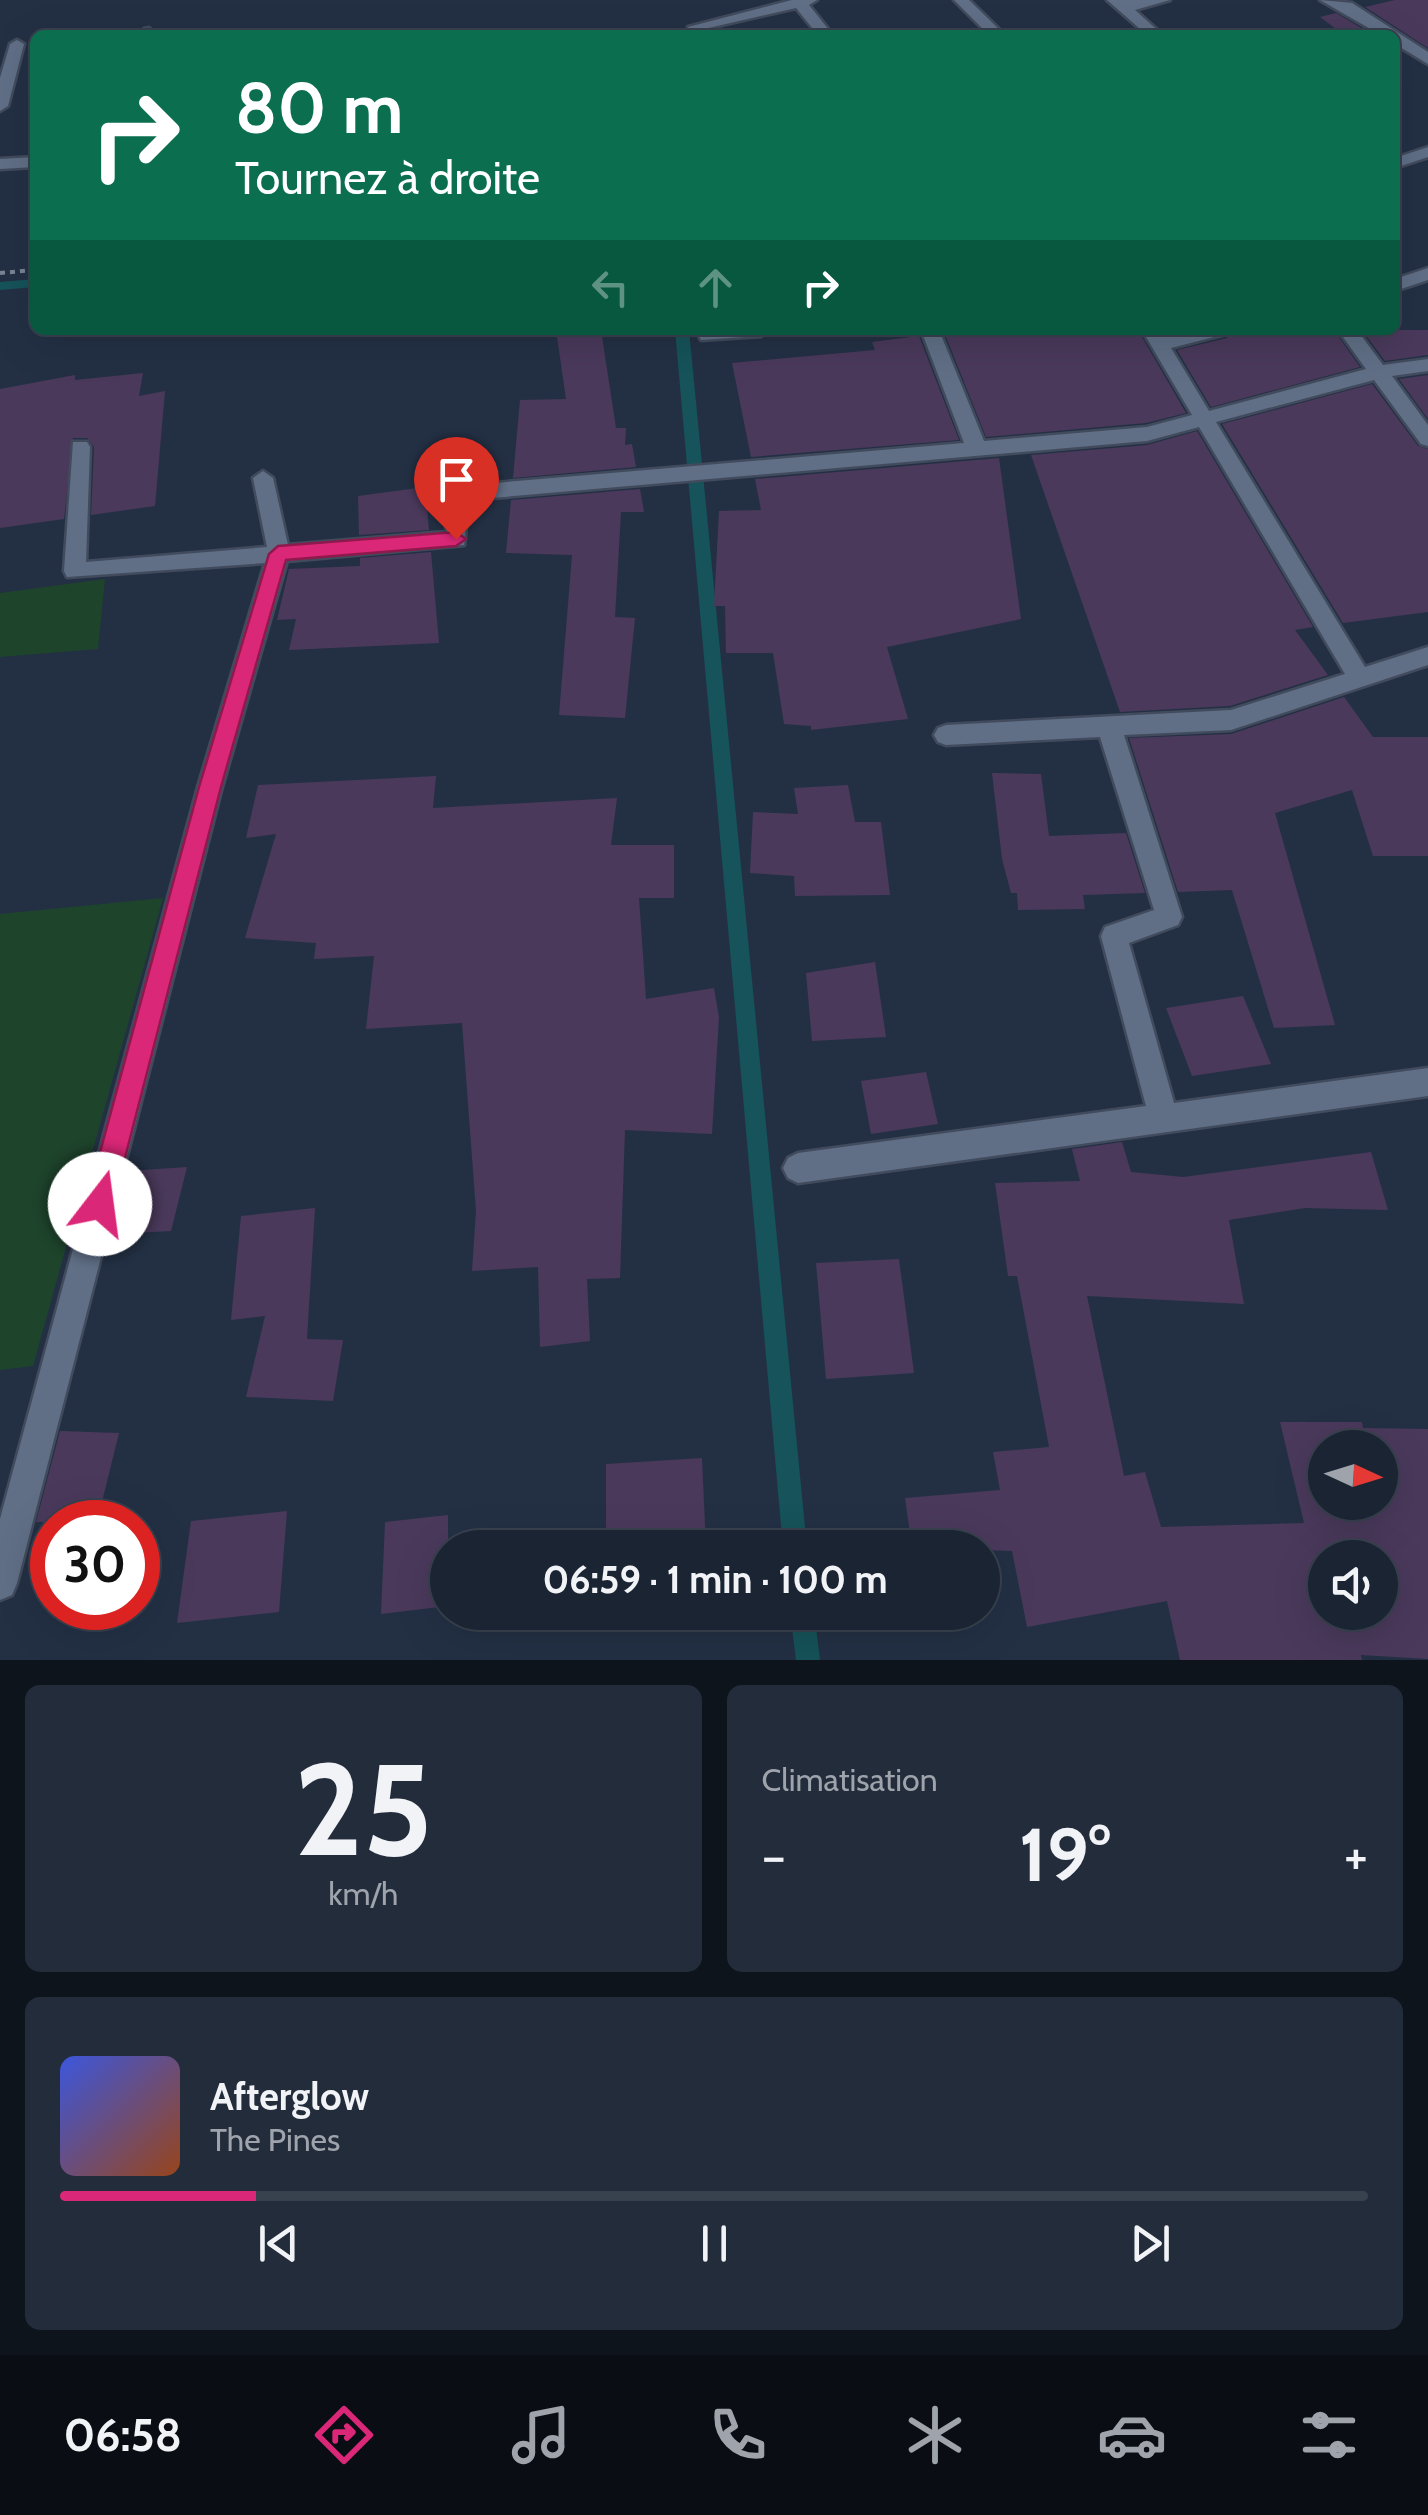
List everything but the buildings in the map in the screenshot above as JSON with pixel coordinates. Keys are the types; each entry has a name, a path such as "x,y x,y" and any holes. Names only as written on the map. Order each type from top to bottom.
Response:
{"street":[{"path":"961,0 993,30"},
{"path":"1119,4 1163,0"},
{"path":"1327,0 1347,6 1384,30"},
{"path":"697,30 695,26 805,1 823,30"},
{"path":"1119,4 1150,30"},
{"path":"1400,41 1424,57"},
{"path":"0,106 16,44"},
{"path":"1400,161 1428,152"},
{"path":"0,164 30,162"},
{"path":"1400,283 1428,274"},
{"path":"708,336 717,335"},
{"path":"932,335 977,449"},
{"path":"1351,335 1428,440"},
{"path":"1156,337 1360,678"},
{"path":"80,447 75,571 456,539 459,493 1147,434 1209,421 1378,372 1428,364"},
{"path":"0,1583 210,787 278,554 262,478"},
{"path":"946,736 1231,720 1427,659"},
{"path":"1109,726 1169,917 1114,936 1164,1118"},
{"path":"798,1168 1428,1082"}],"path":[{"path":"0,273 30,270"}],"green space":[{"path":"105,579 98,649 0,657 0,593"},
{"path":"163,898 33,1366 0,1370 0,914"}],"waterway":[{"path":"0,286 30,283"},
{"path":"682,335 793,1530"},
{"path":"804,1630 808,1660"}],"route":[{"path":"100,1204 210,787 278,554 456,539"}]}
